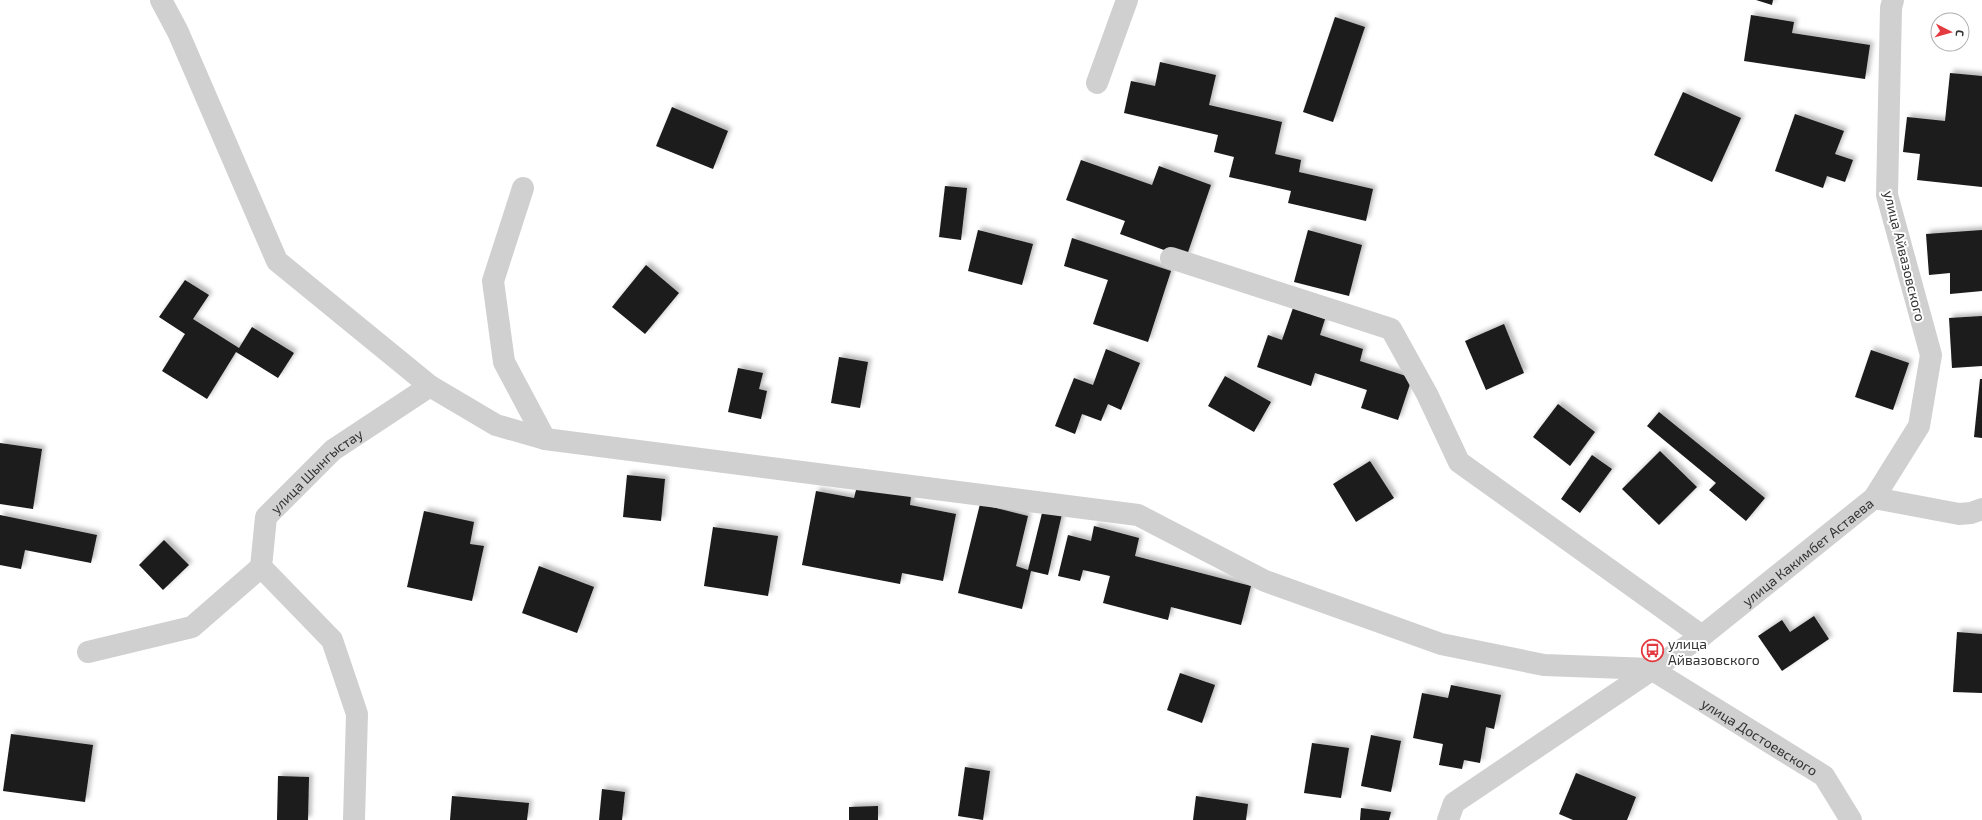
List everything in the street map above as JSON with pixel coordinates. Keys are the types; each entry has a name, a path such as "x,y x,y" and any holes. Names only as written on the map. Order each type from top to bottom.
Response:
{"street":[{"path":"161,0 178,32 277,261 430,386 496,425 545,439 1138,515 1265,581 1441,644 1544,664 1651,669"},
{"path":"1097,83 1127,0"},
{"name":"улица Айвазовского","path":"1874,498 1918,426 1931,355 1887,194 1891,8 1893,0"},
{"path":"522,188 493,281 504,362 545,439"},
{"path":"1171,258 1391,329 1428,394 1458,462 1702,636"},
{"name":"улица Шынгыстау","path":"261,568 266,517 333,450 430,386"},
{"name":"улица Какимбет Астаева","path":"1651,669 1702,636 1874,498 1960,514 1971,513 1982,509"},
{"path":"88,652 192,627 261,568 332,640 357,714 354,820"},
{"path":"1448,820 1454,803 1651,669"},
{"name":"улица Достоевского","path":"1651,669 1824,776 1851,820"}],"building":[{"path":"1756,0 1773,0 1772,5"},
{"path":"1751,15 1794,22 1792,33 1870,45 1865,79 1744,61"},
{"path":"1335,17 1365,27 1333,122 1303,112"},
{"path":"1160,62 1216,75 1209,105 1282,122 1275,154 1301,160 1299,172 1373,189 1366,221 1288,203 1291,191 1229,177 1234,157 1214,152 1218,135 1124,113 1131,81 1155,86"},
{"path":"1950,73 1982,76 1982,187 1917,180 1920,154 1903,152 1907,117 1945,121"},
{"path":"1683,92 1741,118 1712,182 1654,155"},
{"path":"672,107 728,131 713,169 656,146"},
{"path":"1795,114 1844,131 1835,154 1853,160 1845,182 1827,176 1823,188 1775,171"},
{"path":"1081,160 1152,185 1159,166 1211,185 1186,258 1120,234 1125,221 1066,200"},
{"path":"945,186 967,188 961,240 939,237"},
{"path":"978,230 1033,244 1022,285 968,271"},
{"path":"1308,230 1362,245 1349,296 1294,282"},
{"path":"1982,230 1982,291 1950,294 1950,273 1929,275 1926,234"},
{"path":"1072,238 1171,271 1148,342 1093,324 1108,280 1064,266"},
{"path":"646,265 679,293 645,334 612,307"},
{"path":"185,280 209,295 193,319 239,348 252,327 294,353 278,378 236,352 207,399 162,371 185,334 159,317"},
{"path":"1293,308 1325,319 1320,335 1363,349 1360,361 1412,378 1398,420 1361,408 1367,390 1315,373 1311,386 1257,367 1268,335 1282,340"},
{"path":"1982,316 1982,366 1952,368 1949,318"},
{"path":"1504,324 1524,373 1486,390 1465,341"},
{"path":"1106,349 1140,363 1121,410 1108,404 1101,421 1082,414 1075,434 1055,426 1074,378 1093,385"},
{"path":"1871,350 1909,363 1893,410 1855,397"},
{"path":"839,357 868,362 860,408 831,403"},
{"path":"738,368 763,373 759,389 767,391 761,419 728,412"},
{"path":"1225,376 1271,402 1254,432 1208,406"},
{"path":"1980,379 1982,379 1982,438 1974,437"},
{"path":"1558,404 1595,432 1570,466 1533,437"},
{"path":"1659,412 1765,498 1746,521 1709,490 1716,483 1647,426"},
{"path":"0,443 42,449 33,509 0,504"},
{"path":"1660,451 1697,487 1659,525 1622,489"},
{"path":"1592,455 1612,469 1580,513 1561,499"},
{"path":"1370,461 1394,498 1356,522 1333,484"},
{"path":"627,475 665,479 661,521 623,517"},
{"path":"857,486 911,496 910,505 956,514 943,581 902,573 900,584 802,565 816,491 854,498"},
{"path":"980,504 1028,516 1016,566 1028,570 1043,509 1062,514 1048,575 1031,571 1022,609 958,593"},
{"path":"424,511 474,522 470,544 484,546 472,601 407,587"},
{"path":"0,515 97,535 91,563 25,550 21,569 0,565"},
{"path":"1094,526 1139,538 1135,556 1251,586 1241,625 1171,607 1168,620 1103,603 1110,576 1083,570 1080,581 1058,576 1068,535 1091,541"},
{"path":"713,527 778,536 768,596 704,586"},
{"path":"164,540 189,565 163,590 139,565"},
{"path":"539,566 594,587 577,633 522,613"},
{"path":"1814,616 1829,639 1782,671 1758,636 1782,620 1790,632"},
{"path":"1957,632 1982,634 1982,693 1953,692"},
{"path":"1180,673 1215,685 1202,723 1167,710"},
{"path":"1451,685 1501,695 1494,729 1486,727 1480,763 1464,760 1462,769 1439,765 1443,744 1413,738 1422,693 1448,698"},
{"path":"11,734 93,745 85,802 3,791"},
{"path":"1371,735 1401,741 1391,792 1361,786"},
{"path":"1312,743 1349,748 1341,798 1304,793"},
{"path":"965,767 990,771 983,820 958,816"},
{"path":"1576,773 1636,797 1627,820 1573,820 1559,814"},
{"path":"278,776 309,777 308,820 277,820"},
{"path":"602,789 625,792 622,820 599,820"},
{"path":"452,796 529,803 527,820 450,820"},
{"path":"1196,796 1248,804 1246,820 1193,820"},
{"path":"878,806 878,820 849,820 849,807"},
{"path":"1361,808 1391,812 1389,820 1360,820"}],"place":[{"name":"улица Айвазовского","path":"1652,651"}]}
